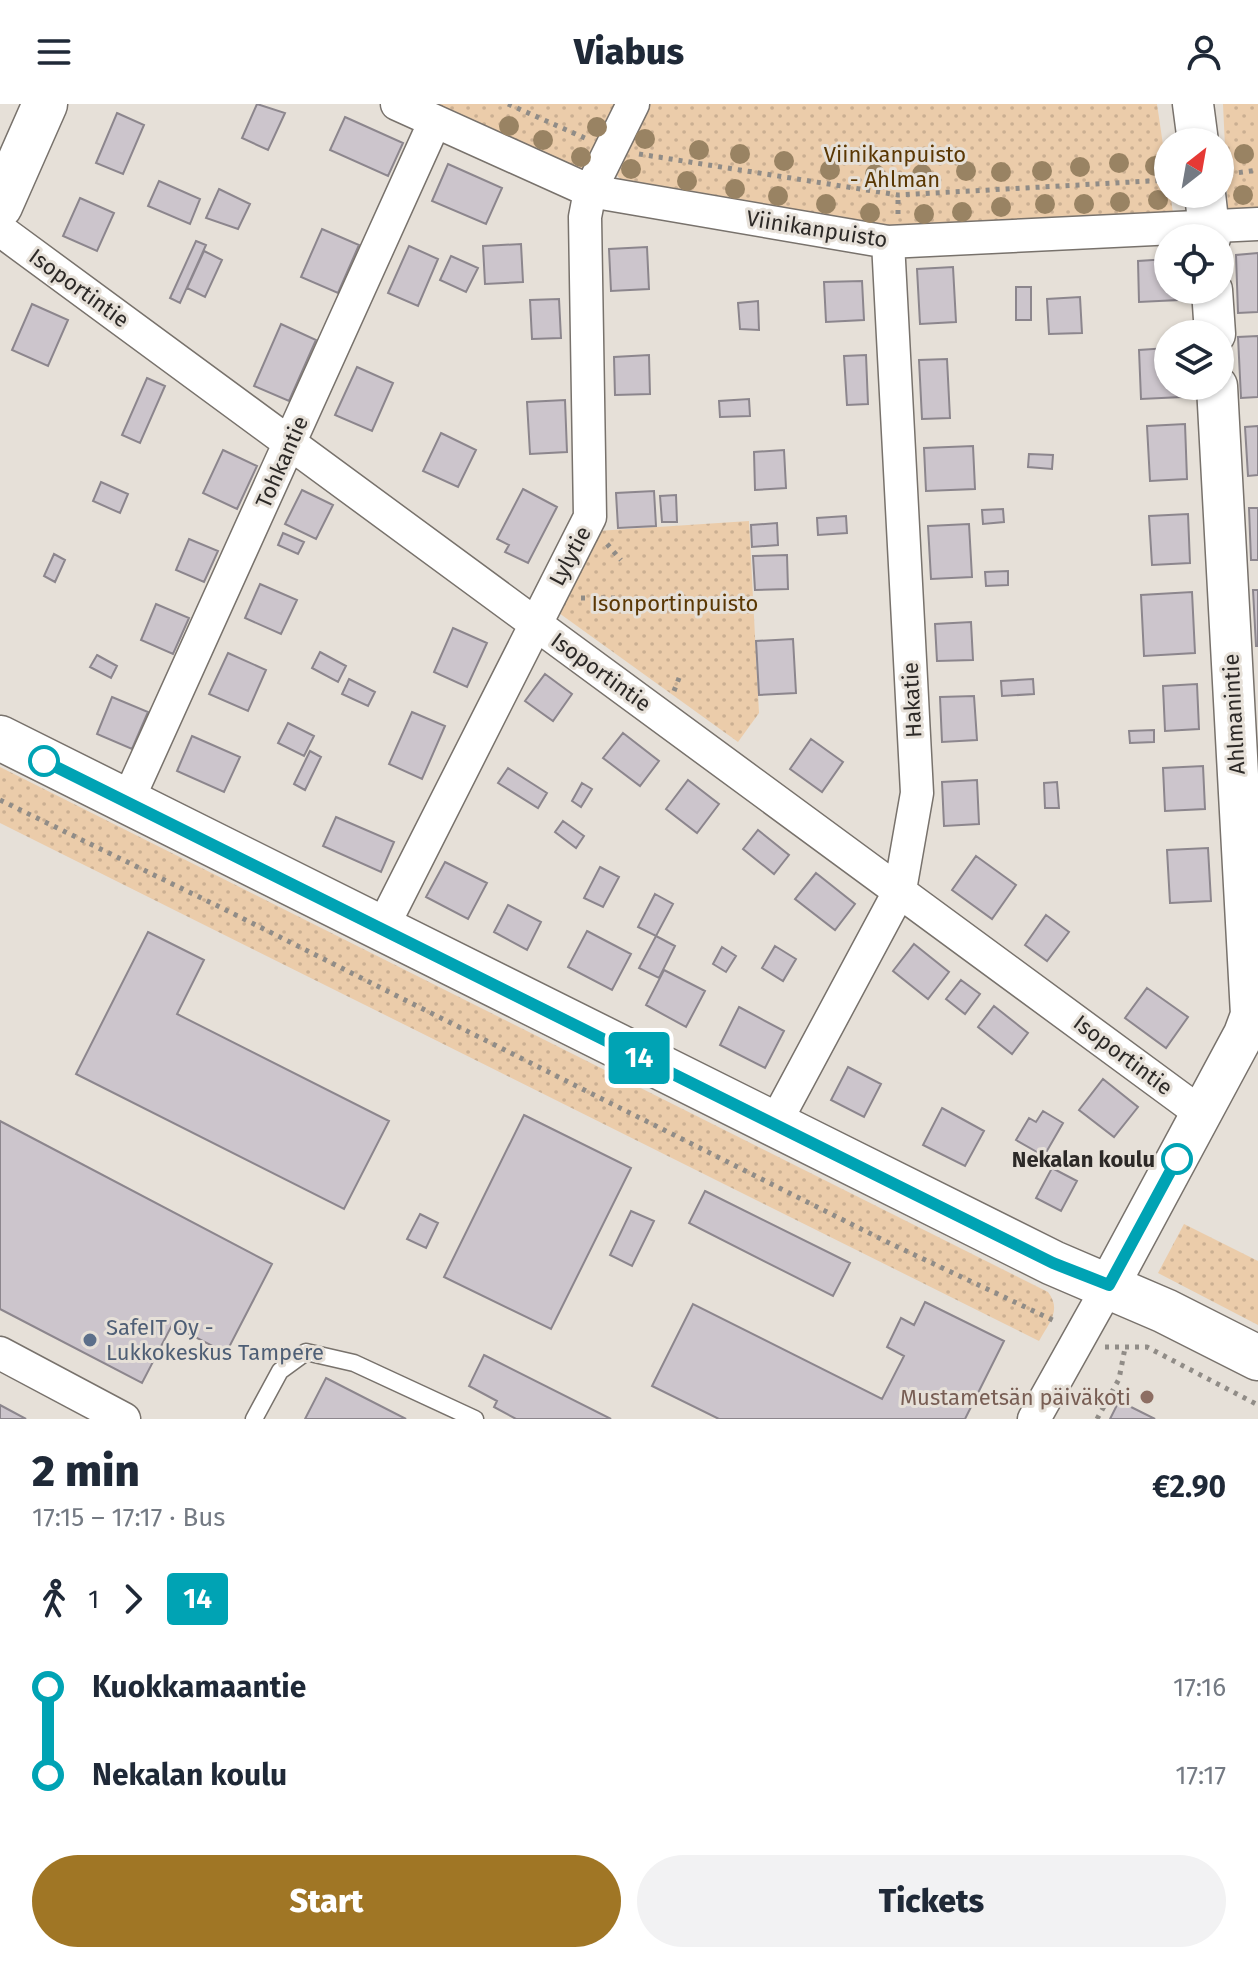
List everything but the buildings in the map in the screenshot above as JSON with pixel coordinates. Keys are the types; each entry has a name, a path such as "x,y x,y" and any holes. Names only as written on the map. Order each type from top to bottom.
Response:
{"main road":[{"path":"0,206 45,104"},
{"path":"0,738 1053,1263 1109,1285 1258,1358"}],"street":[{"name":"Viinikanpuisto","path":"397,104 590,191 888,242 1208,220 1258,224"},
{"name":"Lylytie","path":"381,930 590,517 585,217 590,191 633,104"},
{"path":"1193,104 1196,128"},
{"name":"Tohkantie","path":"127,802 435,121"},
{"name":"Isoportintie","path":"0,230 1202,1114"},
{"name":"Hakatie","path":"774,1125 900,890 917,793 888,242"},
{"name":"Ahlmanintie","path":"1034,1419 1202,1114 1249,1022 1253,963 1218,400"},
{"path":"0,1353 124,1419"}],"lane":[{"path":"254,1419 280,1371 306,1352 354,1363 475,1419"}],"path":[{"path":"508,104 612,149 898,195 1154,181"},
{"path":"1234,173 1258,170"},
{"path":"0,800 1102,1347 1147,1347 1258,1405"},
{"path":"1097,1419 1119,1379 1125,1348"}],"green space":[{"path":"420,104 620,104 588,175"},
{"name":"Viinikanpuisto - Ahlman","path":"642,104 1157,104 1161,128 1154,128 1154,208 1172,208 1173,213 889,230 623,183 616,174"},
{"path":"1223,104 1258,104 1258,209 1228,211 1228,208 1234,208 1234,128 1224,128"},
{"name":"Isonportinpuisto","path":"749,521 759,713 738,742 559,613 597,531"},
{"path":"0,767 1048,1292 1054,1305 1050,1322 1039,1341 0,823"},
{"path":"1184,1224 1258,1261 1258,1325 1158,1273"}],"bus line":[{"name":"14","path":"44,761 1053,1263 1109,1285 1177,1159"}],"place":[{"name":"Nekalan koulu","path":"1177,1159"},
{"name":"SafeIT Oy - Lukkokeskus Tampere","path":"90,1340"},
{"name":"Mustametsän päiväkoti","path":"1147,1397"}]}
